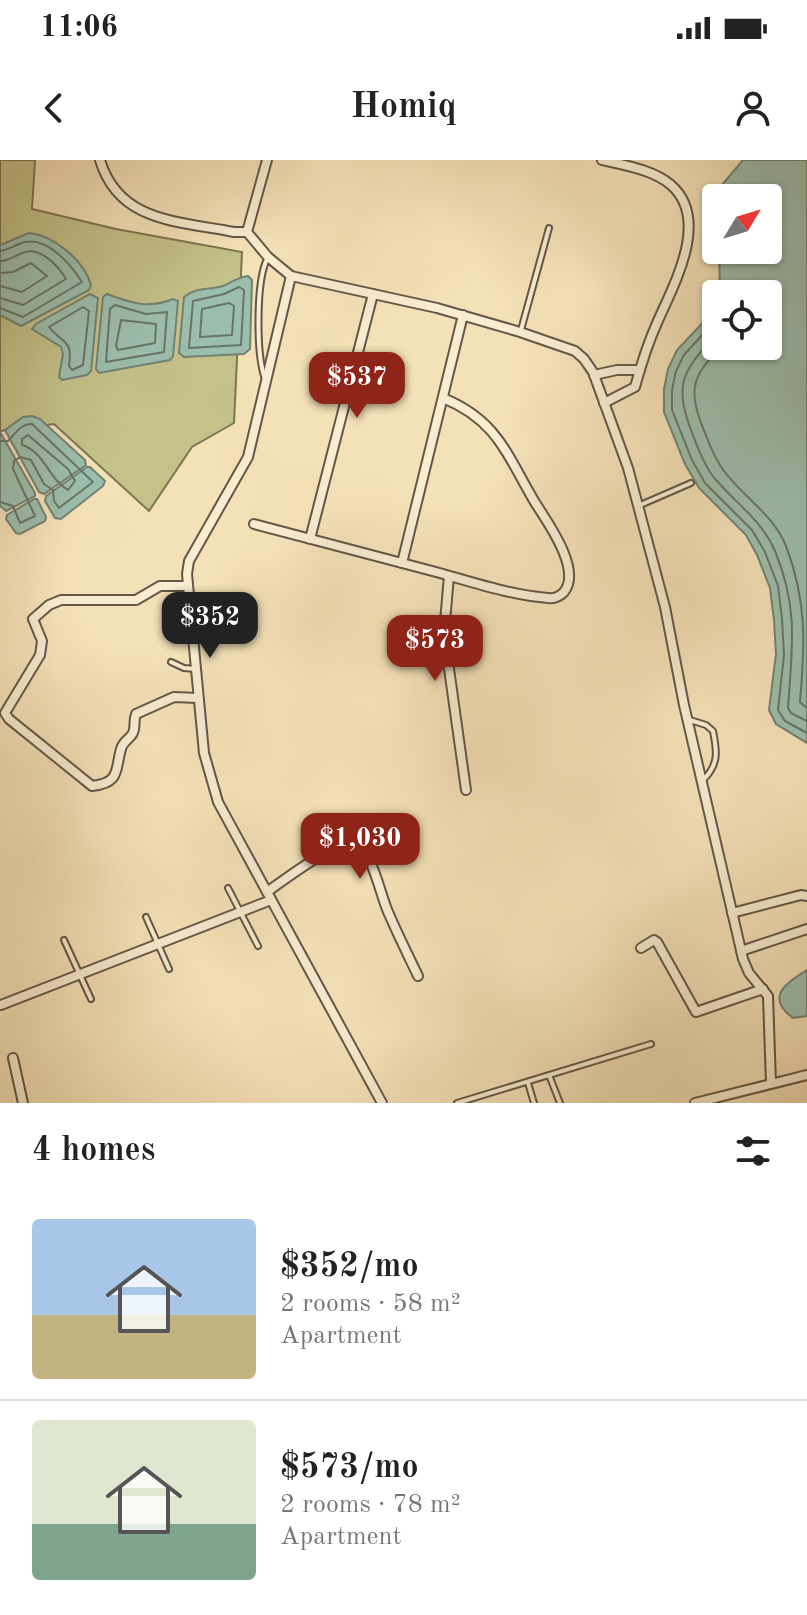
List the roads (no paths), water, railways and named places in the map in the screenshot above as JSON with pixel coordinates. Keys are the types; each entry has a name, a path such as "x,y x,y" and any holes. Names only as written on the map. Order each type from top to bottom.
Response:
{"street":[{"path":"100,160 105,177 128,204 143,213 247,232 268,257 291,276 463,315 575,351 584,359 594,375 628,468 665,607 687,719 741,951 749,973 763,989 770,1006 771,1083"},
{"path":"247,232 267,160"},
{"path":"602,160 663,180 674,187 685,205 686,253 635,387 604,403"},
{"path":"291,276 248,457 189,561 187,586 204,753 211,784 382,1103"},
{"path":"310,539 373,294"},
{"path":"402,563 463,315"},
{"path":"594,375 617,370 640,370"},
{"path":"254,524 505,590 552,599 561,595 567,588 570,574 557,538 495,433 466,407 443,398"},
{"path":"449,576 444,633 466,790"},
{"path":"187,586 160,586 136,600 61,600 49,605 33,619 42,641 40,655 5,713 92,786 102,785 113,778 120,763 121,747 133,734 136,714 174,697 198,698"},
{"path":"1,1005 240,912 269,896 335,848 354,843 363,849 369,861 388,913 418,976"},
{"path":"732,913 807,896"},
{"path":"741,951 807,929"},
{"path":"641,948 654,940 657,942 696,1012 763,989"},
{"path":"13,1058 23,1103"},
{"path":"695,1103 807,1075"}],"lane":[{"path":"520,332 549,228"},
{"path":"265,382 259,350 260,273 268,257"},
{"path":"638,506 691,483"},
{"path":"171,662 195,669"},
{"path":"687,719 706,725 713,731 717,758 702,781"},
{"path":"228,888 258,946"},
{"path":"146,917 169,969"},
{"path":"64,940 91,999"},
{"path":"457,1103 651,1044"},
{"path":"549,1075 560,1103"},
{"path":"527,1082 534,1103"}],"water":[{"path":"743,160 807,160 807,743 776,724 769,710 776,654 774,620 770,588 757,555 746,535 699,488 685,464 664,412 668,369 677,350 702,324 702,360 782,360 782,280 720,280 719,264 782,264 782,184 723,184"},
{"path":"29,233 48,238 66,250 82,267 91,285 89,290 21,326 0,315 0,245"},
{"path":"248,276 252,280 250,349 244,354 184,357 179,353 184,297"},
{"path":"90,294 98,298 91,371 87,375 62,380 59,377 63,354 61,347 32,329"},
{"path":"107,294 140,304 178,301 173,356 170,360 99,373 96,369 103,297"},
{"path":"23,417 40,419 85,460 86,465 44,494 39,492 5,430"},
{"path":"0,432 35,493 35,496 6,511 0,506"},
{"path":"87,467 105,481 103,486 61,519 55,518 45,501 46,496"},
{"path":"37,499 46,517 45,521 20,534 16,533 6,519 7,515"},
{"path":"807,970 807,1016 793,1018 784,1010 779,997 786,985"}]}
